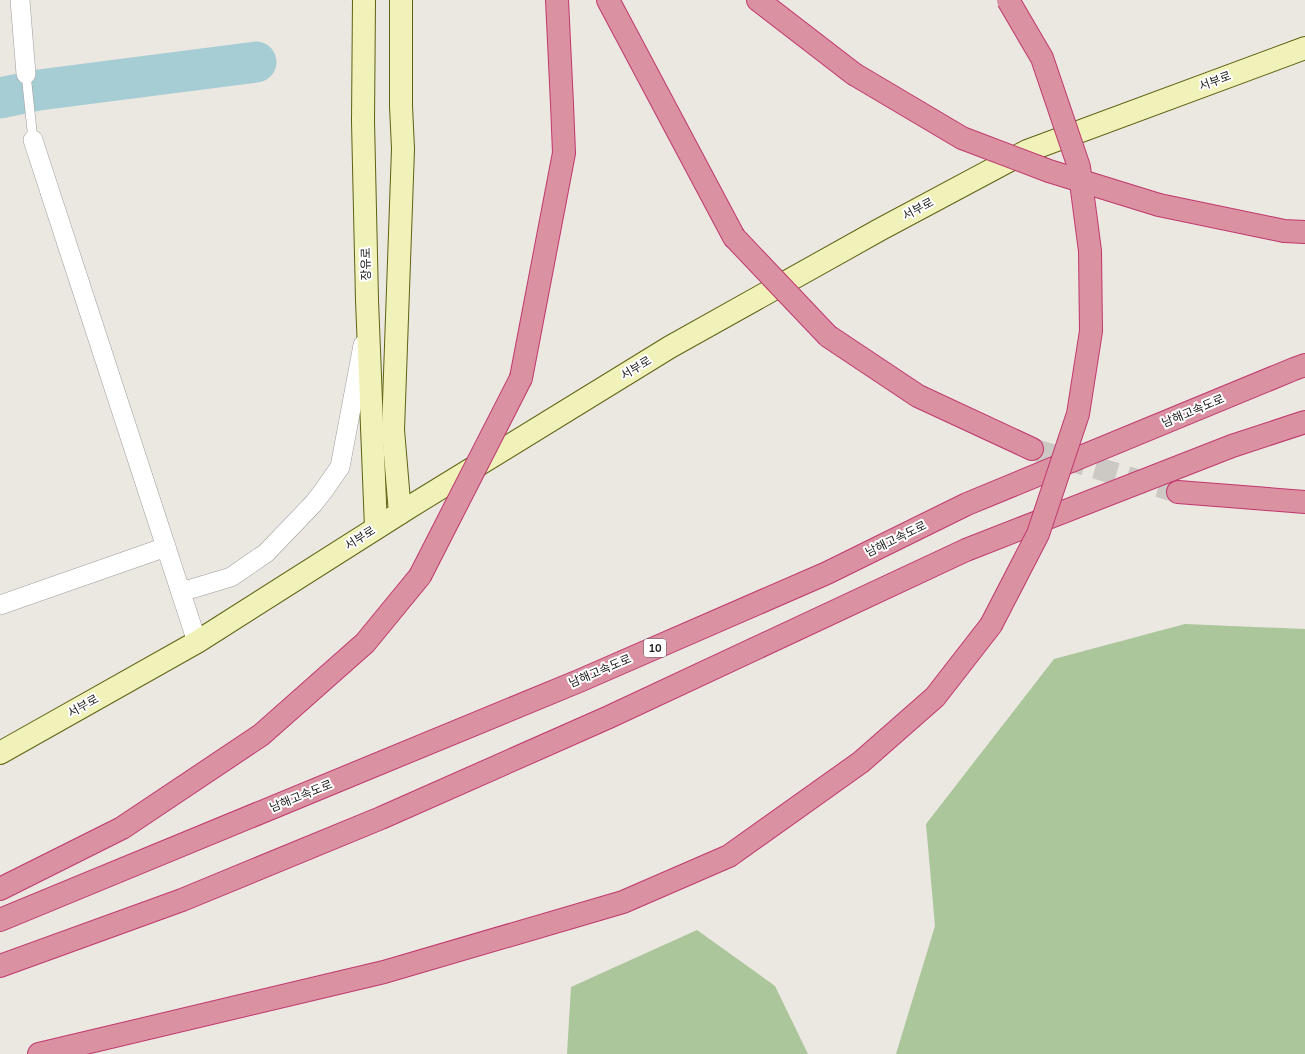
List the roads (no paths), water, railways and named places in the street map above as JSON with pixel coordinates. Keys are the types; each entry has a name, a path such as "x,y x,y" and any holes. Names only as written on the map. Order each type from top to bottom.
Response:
{"highway":[{"path":"0,889 122,828 260,735 365,644 420,576 521,378 564,153 557,0"},
{"path":"608,0 734,237 828,336 918,396 1032,450"},
{"path":"758,0 854,74 962,138 1049,171 1159,205 1284,231 1305,232"},
{"path":"40,1054 384,972 623,902 730,856 861,762 935,697 991,625 1038,534 1078,414 1091,331 1090,251 1079,168 1042,58 1008,0"},
{"name":"남해고속도로","path":"0,920 579,681 827,573 967,504 1305,365"},
{"path":"0,966 182,900 381,818 609,717 966,550 1232,446 1305,422"},
{"path":"1178,492 1305,502"}],"main road":[{"name":"장유로","path":"364,0 363,121 367,324 376,528"},
{"path":"400,513 393,430 403,149 401,106 401,0"},
{"name":"서부로","path":"0,753 197,642 400,513 670,347 881,228 1027,151 1305,48"}],"street":[{"path":"20,0 26,74"},
{"path":"33,140 197,642"},
{"path":"181,592 231,577 266,553 314,502 340,467 367,324"},
{"path":"0,605 166,547"}],"lane":[{"path":"26,74 33,140"}],"waterway":[{"path":"0,98 39,90 256,62"}],"tunnel":[{"path":"1032,449 1178,492"}]}
